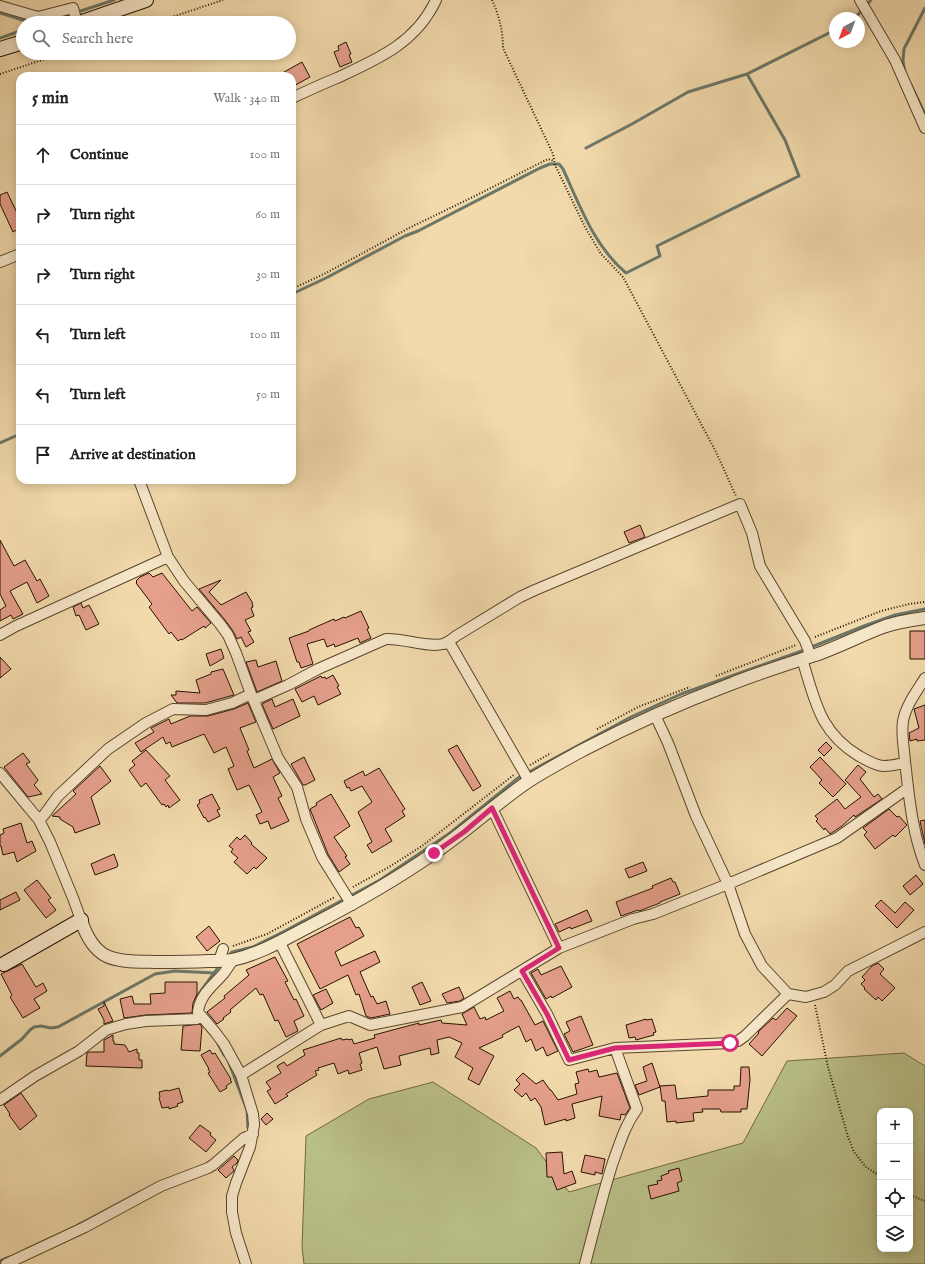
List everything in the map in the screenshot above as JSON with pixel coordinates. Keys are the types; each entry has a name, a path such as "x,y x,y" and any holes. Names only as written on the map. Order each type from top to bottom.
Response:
{"main road":[{"path":"87,16 146,0"},
{"path":"0,49 16,44"},
{"path":"2,964 80,920"}],"street":[{"path":"296,96 386,54 405,41 420,26 436,0"},
{"path":"863,5 895,60 925,128"},
{"path":"0,6 35,16"},
{"path":"42,16 73,8 75,16"},
{"path":"0,262 16,256"},
{"path":"141,484 168,557 184,581 220,624 228,636 278,758 297,787 306,819 322,857 349,900"},
{"path":"39,820 58,796 108,749 146,723 173,708 206,710 252,697 288,685 318,669 386,639 397,639 408,642 437,645 449,642 456,636 520,597 740,504 752,533 760,566 807,653 817,710 826,727 837,740 867,761 883,766 906,763"},
{"path":"0,635 16,626 168,557"},
{"path":"0,773 39,820 50,842 90,943 104,954 125,961 225,960 259,952 280,942 349,900 394,879 464,832 527,777 655,715 807,653 884,626 925,618"},
{"path":"449,642 527,777"},
{"path":"925,678 908,707 904,721 903,734 908,788 916,841 925,865"},
{"path":"655,715 696,816 728,884 745,934 762,966 788,994 813,996 824,992 835,985 848,971 925,932"},
{"path":"241,1075 321,1025 348,1016 370,1026 462,1007 559,948 633,919 653,914 837,838 908,788"},
{"path":"492,808 559,948"},
{"path":"280,942 321,1025"},
{"path":"222,949 225,960 223,974 210,986 200,1001 198,1012 199,1018 215,1032 224,1044 241,1075 253,1114 254,1125 250,1147 232,1196 232,1212 236,1233 246,1264"},
{"path":"522,971 547,1014 569,1060 615,1048 734,1042 745,1036 788,994"},
{"path":"0,1100 35,1076 79,1051 106,1030 126,1024 146,1021 199,1018"},
{"path":"585,1264 602,1196 613,1163 629,1119 637,1108 615,1048"},
{"path":"6,1264 85,1228 162,1186 213,1166 244,1138 253,1134"}],"path":[{"path":"175,16 223,0"},
{"path":"492,0 496,7 503,34 503,48 589,234 601,254 623,277 716,452 740,504"},
{"path":"0,74 42,60"},
{"path":"296,287 409,228 548,159 555,163"},
{"path":"813,996 828,1068 848,1137 854,1152 866,1167 877,1174"},
{"path":"913,1196 925,1201"}],"green space":[{"path":"904,1053 925,1066 925,1264 304,1264 302,1247 306,1136 369,1099 433,1082 536,1148 569,1192 743,1143 787,1061"}],"building":[{"path":"346,42 351,54 349,55 352,62 340,67 334,52 339,50 338,46"},
{"path":"302,62 310,77 296,85 296,72 284,72"},
{"path":"7,192 16,211 16,230 13,232 0,204 0,195"},
{"path":"640,525 645,537 629,543 624,532"},
{"path":"0,540 14,566 25,560 37,581 40,579 49,596 37,603 27,582 10,591 23,614 13,619 11,615 0,621 0,610 6,606 0,594"},
{"path":"149,573 153,577 162,573 192,611 197,607 211,623 205,628 204,626 182,640 181,639 178,641 171,632 169,634 149,607 152,604 136,583 140,577"},
{"path":"221,580 209,592 221,605 246,592 252,602 253,607 251,608 254,616 245,620 251,631 248,632 254,642 246,647 241,637 237,639 225,620 199,589"},
{"path":"81,603 83,608 89,605 99,624 86,630 79,615 76,616 73,607"},
{"path":"361,611 369,628 367,629 371,638 360,643 358,638 335,647 334,644 327,647 324,639 307,644 313,664 301,668 299,662 297,662 289,638 309,631 334,619 335,621"},
{"path":"910,631 925,631 925,659 910,659"},
{"path":"221,649 224,658 210,666 206,654"},
{"path":"0,657 11,669 0,678"},
{"path":"256,660 258,667 276,661 282,681 257,692 246,662"},
{"path":"223,669 234,695 205,703 177,703 171,695 176,695 176,691 200,693 196,680 211,674 211,672"},
{"path":"333,675 339,686 337,687 341,694 318,705 314,696 302,702 295,689 321,676 322,678 325,677 326,679"},
{"path":"272,699 275,707 293,699 300,716 273,729 262,704"},
{"path":"248,703 256,722 240,728 249,750 247,751 254,768 272,759 280,773 273,777 282,796 278,798 289,821 271,829 268,821 260,824 256,815 262,812 249,785 237,790 228,769 234,766 226,747 214,753 204,734 172,747 170,742 166,744 163,737 141,752 135,743 154,732 151,728 169,719 171,724 190,716 208,716 234,709"},
{"path":"925,705 925,740 917,741 917,739 910,741 909,733 919,728 914,709"},
{"path":"826,742 832,748 824,756 818,750"},
{"path":"457,745 481,786 473,791 448,750"},
{"path":"146,750 170,776 165,780 180,800 169,808 168,805 166,807 164,804 162,805 146,783 141,787 129,770 135,765 132,761"},
{"path":"23,753 30,762 26,764 38,780 34,785 42,794 28,797 4,767"},
{"path":"304,757 315,780 303,785 291,764"},
{"path":"820,757 846,784 833,797 819,783 822,780 810,767"},
{"path":"858,765 866,772 860,779 874,797 878,794 882,799 855,817 854,815 830,834 816,821 818,819 815,816 837,799 845,809 861,797 845,780"},
{"path":"100,766 111,781 91,797 100,824 75,833 73,827 60,819 60,817 52,816 76,794 73,791"},
{"path":"379,768 405,809 402,811 405,816 385,829 392,841 372,853 367,845 372,842 358,812 372,802 362,786 351,791 349,787 347,788 344,781 363,771 365,776"},
{"path":"212,794 220,809 217,810 220,816 208,822 197,805 200,803 199,800"},
{"path":"331,794 350,826 334,837 347,856 345,857 350,864 339,872 328,854 310,809 317,805 316,803"},
{"path":"889,809 897,817 899,816 907,825 895,837 893,835 875,849 864,835 867,832 863,828"},
{"path":"925,820 925,844 920,821"},
{"path":"21,823 27,843 32,841 36,851 17,862 14,852 3,855 0,846 0,835 4,833 3,829"},
{"path":"245,835 252,843 251,844 267,858 256,869 254,867 247,874 234,862 238,858 231,852 233,849 229,846 237,837 240,840"},
{"path":"114,854 118,865 117,867 95,875 91,864"},
{"path":"643,862 647,871 629,878 625,869"},
{"path":"916,875 923,884 910,895 903,886"},
{"path":"671,878 673,882 675,882 680,894 639,911 638,910 621,916 616,902 653,888 652,886"},
{"path":"37,880 51,898 48,900 56,910 46,918 24,890"},
{"path":"16,892 20,900 0,910 0,900"},
{"path":"881,900 895,913 905,902 914,910 897,928 875,906"},
{"path":"587,910 592,921 571,929 570,927 559,932 555,924"},
{"path":"350,917 356,928 359,927 364,936 335,952 341,966 375,951 380,962 360,972 371,997 373,996 377,1004 386,1001 390,1014 371,1018 366,1016 359,994 356,995 348,975 320,989 297,944"},
{"path":"209,926 220,941 207,951 196,937"},
{"path":"275,957 288,981 285,982 294,1000 296,999 304,1016 294,1021 298,1031 286,1037 278,1020 275,1021 263,994 260,995 256,988 230,1010 231,1012 217,1024 207,1012 225,998 224,996 249,975 246,970"},
{"path":"878,963 884,969 880,974 895,988 882,1001 878,997 876,1000 864,989 865,988 861,984 865,980 862,977 872,966"},
{"path":"22,964 36,987 43,983 47,991 34,999 40,1008 23,1018 10,997 12,995 1,974"},
{"path":"561,966 572,987 552,998 551,996 546,999 531,973 538,969 541,975"},
{"path":"165,982 197,982 197,994 193,1003 192,1013 146,1015 124,1018 120,999 132,996 134,1004 151,1004 150,994 165,993"},
{"path":"422,982 431,1001 420,1005 412,987"},
{"path":"459,987 464,998 460,1001 447,1003 442,994"},
{"path":"326,989 333,1003 321,1010 313,995"},
{"path":"510,991 514,999 518,997 521,1000 535,1025 543,1021 558,1051 547,1056 543,1047 536,1051 531,1039 526,1042 519,1026 502,1035 503,1037 479,1048 494,1056 479,1085 468,1079 473,1068 455,1057 462,1043 449,1037 437,1040 439,1053 431,1055 430,1048 399,1056 401,1065 384,1069 377,1047 359,1053 362,1063 360,1064 362,1070 349,1074 348,1070 338,1074 334,1063 318,1068 319,1070 315,1071 317,1075 286,1094 288,1096 275,1104 267,1091 271,1089 266,1082 281,1073 277,1066 284,1062 287,1066 305,1055 303,1050 341,1038 342,1040 352,1039 354,1044 375,1038 374,1035 419,1023 419,1025 441,1020 442,1023 467,1025 462,1014 474,1007 480,1019 485,1017 486,1020 504,1011 497,998"},
{"path":"104,1002 113,1021 104,1024 104,1020 98,1009 104,1006"},
{"path":"787,1008 797,1016 762,1056 749,1044 759,1033 758,1032 773,1018 776,1020"},
{"path":"581,1016 593,1045 573,1052 564,1034 570,1031 566,1022"},
{"path":"646,1019 652,1019 656,1032 653,1033 654,1035 636,1040 635,1037 629,1038 626,1025"},
{"path":"200,1024 202,1027 200,1051 181,1050 183,1026"},
{"path":"113,1035 114,1044 125,1045 129,1052 137,1049 137,1053 139,1053 139,1060 142,1060 142,1068 86,1066 87,1053 104,1052 104,1040"},
{"path":"210,1050 212,1054 215,1053 232,1082 226,1086 227,1088 220,1092 208,1073 210,1072 209,1069 201,1055"},
{"path":"652,1063 660,1087 639,1095 635,1085 647,1081 643,1067"},
{"path":"741,1067 749,1067 750,1080 747,1109 741,1109 741,1112 721,1112 720,1109 702,1109 703,1112 693,1113 694,1121 676,1123 676,1121 667,1122 665,1101 662,1101 660,1086 675,1085 677,1099 708,1096 708,1090 734,1090 734,1086 740,1086"},
{"path":"588,1069 589,1072 597,1070 599,1077 617,1073 630,1108 625,1115 621,1114 620,1120 599,1116 602,1096 572,1104 575,1118 545,1125 541,1107 535,1098 531,1101 526,1093 522,1097 514,1090 520,1084 516,1080 523,1073 536,1084 543,1080 558,1100 577,1094 575,1084 579,1083 576,1072"},
{"path":"179,1088 183,1102 177,1104 178,1106 169,1109 169,1107 162,1108 159,1092"},
{"path":"21,1093 37,1116 20,1130 4,1105"},
{"path":"267,1113 273,1119 266,1125 261,1119"},
{"path":"200,1125 211,1133 210,1135 216,1140 206,1152 189,1138"},
{"path":"562,1152 564,1174 572,1171 576,1183 557,1190 552,1177 547,1177 546,1153"},
{"path":"585,1155 605,1159 602,1174 595,1172 595,1175 581,1172"},
{"path":"234,1156 238,1160 237,1163 232,1167 234,1171 226,1178 218,1170"},
{"path":"679,1168 682,1181 677,1183 679,1191 651,1199 648,1186 658,1184 657,1181 662,1180 661,1176 669,1173 668,1171"}],"waterway":[{"path":"65,16 114,0"},
{"path":"860,12 871,0"},
{"path":"905,73 903,61 904,49 925,8"},
{"path":"0,13 16,18"},
{"path":"0,38 16,32"},
{"path":"586,148 688,92 747,74 829,33"},
{"path":"296,292 550,164 559,164 563,169 596,238 605,251 626,273 660,256 657,246 799,176 785,140 747,74"},
{"path":"911,85 925,114"},
{"path":"0,443 16,436"},
{"path":"228,957 232,952 253,947 380,880 450,833 518,778 631,717 681,694 799,652 864,626 895,615 925,609"},
{"path":"0,1056 22,1039 34,1027 58,1027 155,974 175,971 214,973 221,964"},
{"path":"197,1000 198,995 214,973"},
{"path":"217,1042 224,1055"},
{"path":"229,1063 247,1110 248,1128"},
{"path":"78,1225 140,1192"},
{"path":"27,1249 64,1232"},
{"path":"0,1261 9,1257"}],"route":[{"path":"434,853 464,832 492,808 559,948 522,971 547,1014 569,1060 615,1048 730,1043"}]}
